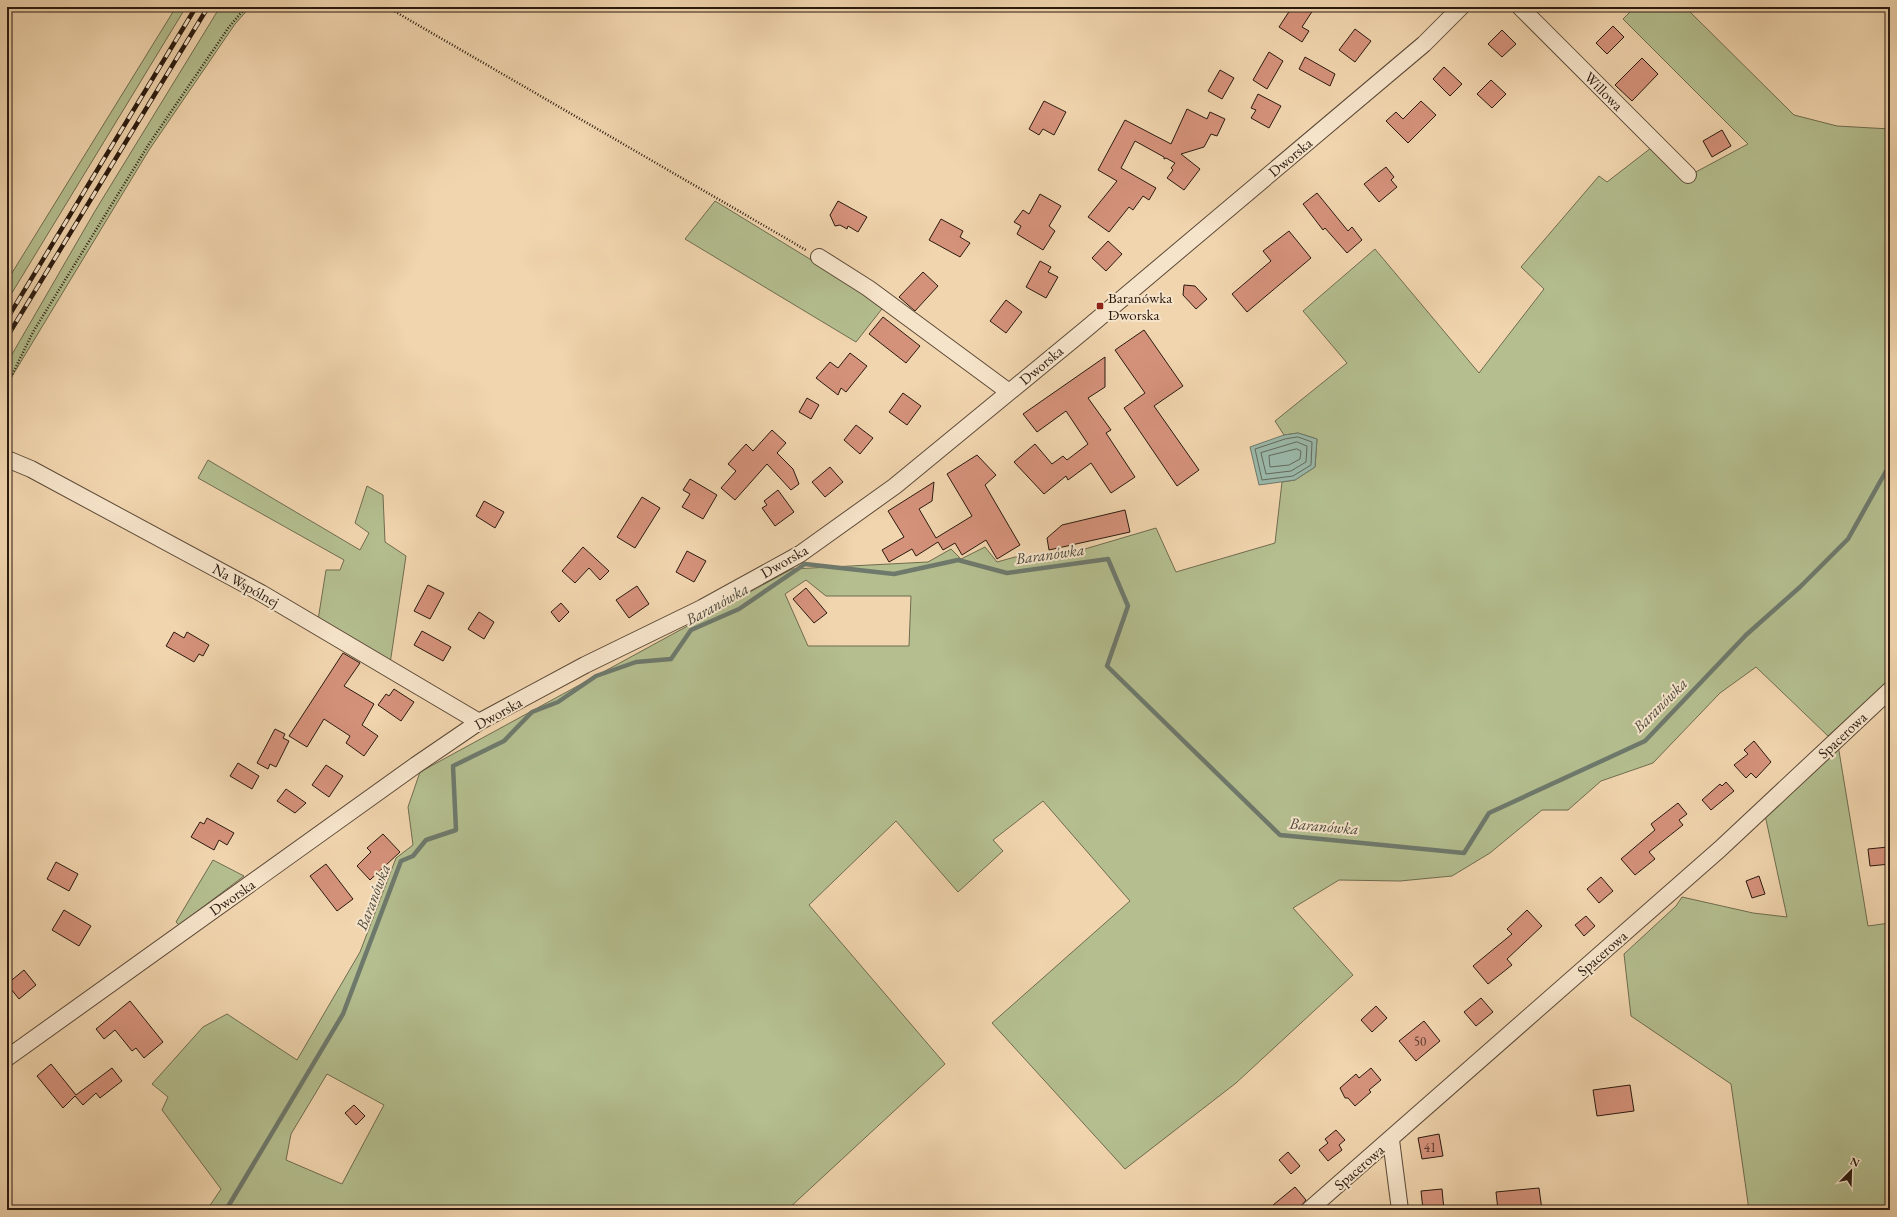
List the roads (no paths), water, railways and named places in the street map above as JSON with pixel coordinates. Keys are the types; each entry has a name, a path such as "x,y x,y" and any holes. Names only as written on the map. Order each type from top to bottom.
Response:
{"street":[{"name":"Dworska","path":"7,1058 409,770 479,722 585,665 702,608 800,554 895,486 1424,44 1461,7"},
{"name":"Willowa","path":"1520,7 1688,175"},
{"path":"819,257 868,288 1009,392"},
{"name":"Na Wspólnej","path":"7,459 31,469 261,593 479,722"},
{"name":"Spacerowa","path":"1309,1210 1391,1140 1720,849 1890,690"},
{"path":"1391,1140 1400,1210"}],"water":[{"path":"1298,433 1317,439 1315,467 1295,480 1259,485 1250,447 1284,435"}],"waterway":[{"name":"Baranówka","path":"226,1210 343,1014 401,861 413,856 426,840 456,830 453,766 504,741 532,712 558,702 596,676 636,662 671,659 691,630 739,609 805,564 894,574 958,560 1007,573 1108,559 1128,606 1107,666 1280,835 1464,853 1489,813 1645,741 1746,635 1800,587 1848,539 1890,464"}],"railway":[{"path":"7,319 196,7"},
{"path":"7,337 208,7"}],"place":[{"name":"Baranówka Dworska","path":"1100,306"}]}
